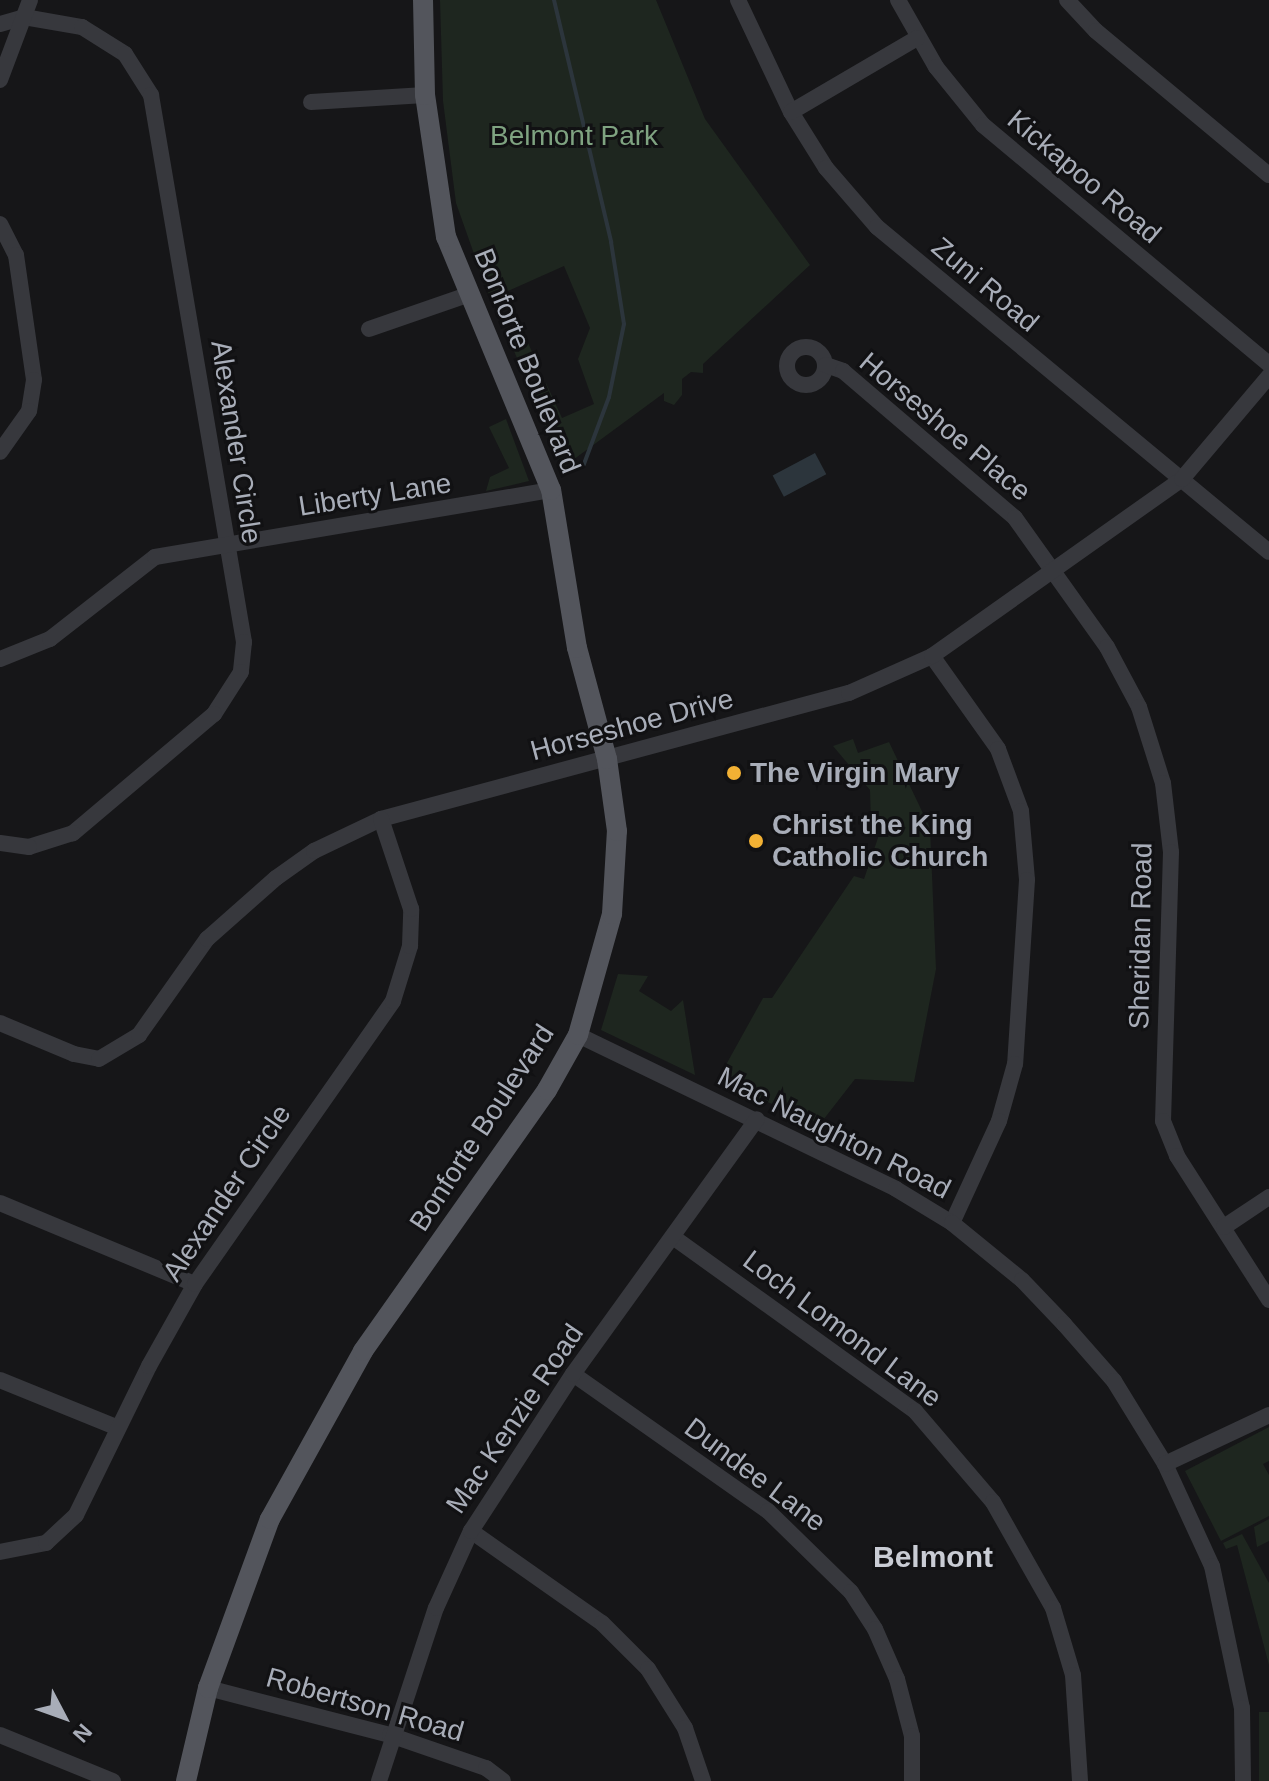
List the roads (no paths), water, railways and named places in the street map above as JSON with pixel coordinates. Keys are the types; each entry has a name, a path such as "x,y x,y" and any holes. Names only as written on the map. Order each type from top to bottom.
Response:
{"main road":[{"name":"Bonforte Boulevard","path":"186,1781 208,1688 270,1519 315,1432 363,1351 547,1090 578,1035 605,950 614,901 617,831 607,759 577,648 551,490 446,237 425,95 423,0"}],"street":[{"path":"0,80 30,0"},
{"name":"Zuni Road","path":"738,0 791,112 826,168 877,227 1269,552"},
{"name":"Kickapoo Road","path":"898,0 917,38 959,98 1010,151 1269,364"},
{"path":"1067,0 1096,31 1269,175"},
{"name":"Alexander Circle","path":"0,24 24,17 82,27 102,37 134,64 151,95 244,642 241,672 223,703 73,833 29,847 0,843"},
{"path":"791,112 917,38"},
{"path":"311,102 425,95"},
{"path":"0,224 16,255 34,380 29,411 0,452"},
{"path":"369,329 470,294"},
{"name":"Horseshoe Place","path":"826,365 843,371 987,490 1015,518 1054,573"},
{"name":"Horseshoe Drive","path":"0,1023 74,1054 99,1059 123,1049 139,1035 187,963 230,919 314,851 381,819 849,693 932,656 1054,573 1182,479 1269,376"},
{"name":"Liberty Lane","path":"0,659 50,639 147,560 551,490"},
{"name":"Sheridan Road","path":"1054,573 1123,673 1159,771 1171,852 1163,1121 1177,1156 1269,1300"},
{"path":"932,656 998,749 1021,811 1027,880 1015,1064 999,1121 952,1223"},
{"name":"Alexander Circle","path":"0,1552 29,1550 63,1531 86,1499 118,1428 195,1284 393,1001 405,973 411,909 381,819"},
{"name":"Mac Naughton Road","path":"578,1035 757,1119 896,1189 952,1223 1022,1280 1084,1346 1114,1381 1165,1464 1212,1566 1230,1635 1242,1708 1243,1781"},
{"name":"Mac Kenzie Road","path":"379,1781 390,1735 436,1608 471,1531 573,1374 757,1119"},
{"path":"1224,1227 1269,1197"},
{"path":"0,1203 195,1284"},
{"name":"Loch Lomond Lane","path":"673,1237 915,1411 993,1502 1053,1608 1073,1675 1080,1781"},
{"name":"Dundee Lane","path":"573,1374 768,1511 851,1592 875,1629 897,1679 912,1736 912,1781"},
{"path":"0,1380 118,1428"},
{"path":"1165,1464 1269,1415"},
{"path":"471,1531 602,1623 648,1669 685,1728 703,1781"},
{"name":"Robertson Road","path":"208,1688 390,1735 486,1768 503,1781"},
{"path":"0,1735 113,1781"}],"waterway":[{"path":"554,0 611,242 624,324 609,397 584,464"}],"place":[{"name":"The Virgin Mary","path":"734,773"},
{"name":"Christ the King Catholic Church","path":"756,841"}],"district":[{"name":"Belmont","path":"933,1557"}],"park label":[{"name":"Belmont Park","path":"574,136"}]}
